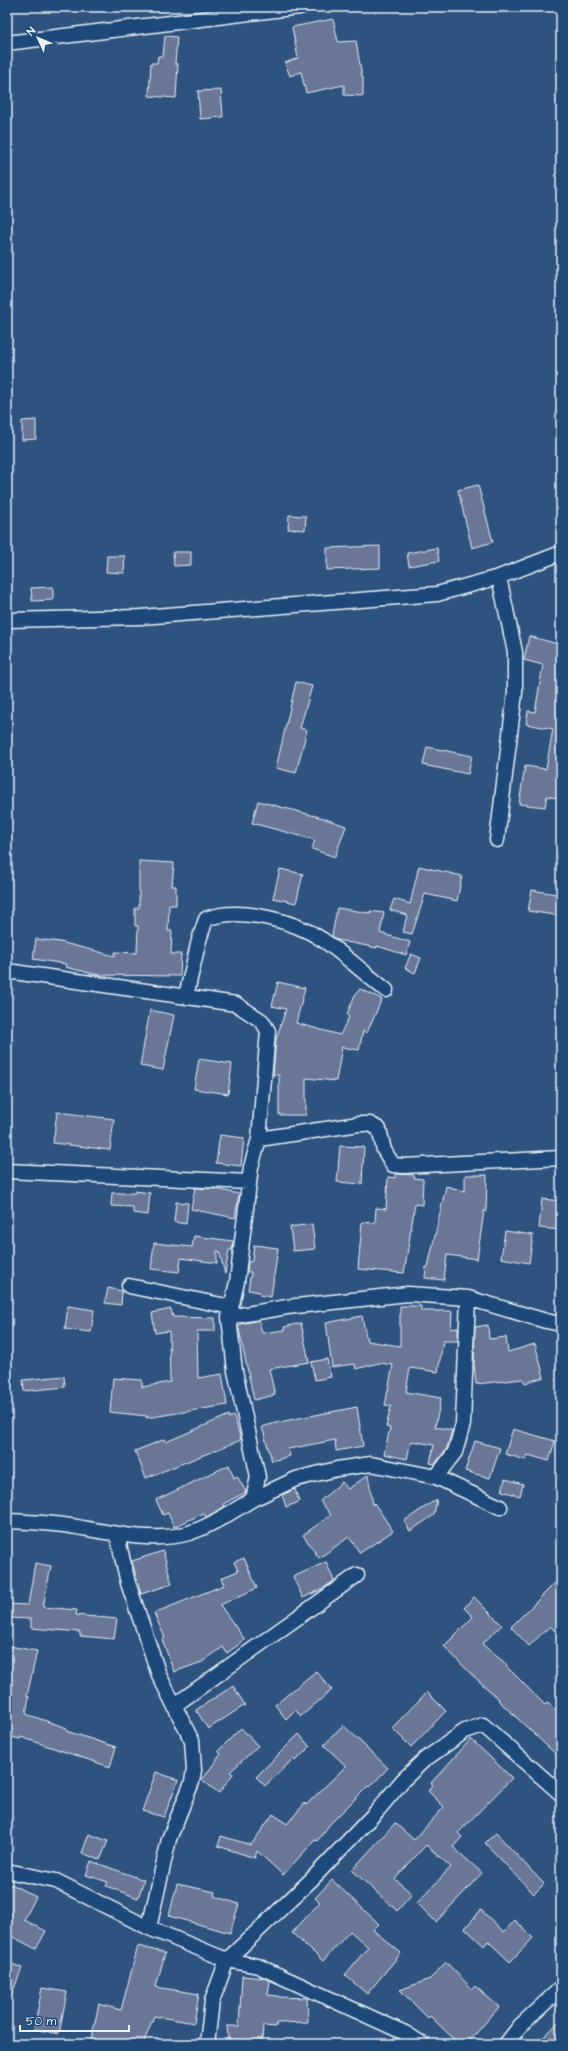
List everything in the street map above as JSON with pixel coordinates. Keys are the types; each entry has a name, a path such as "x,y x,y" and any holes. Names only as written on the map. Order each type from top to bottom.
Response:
{"street":[{"path":"7,43 300,7"},
{"path":"7,620 141,617 437,594 499,577 561,553"},
{"path":"497,840 515,693 515,658 499,577"},
{"path":"186,996 199,940 206,919 216,915 237,914 276,919 322,940 386,990"},
{"path":"7,971 236,1004 262,1021 268,1031 259,1139 251,1167 237,1282 230,1312 234,1371 258,1477 254,1499"},
{"path":"259,1139 359,1124 370,1124 379,1129 383,1138 384,1150 393,1165 404,1166 561,1158"},
{"path":"7,1171 250,1182"},
{"path":"129,1286 230,1312 408,1294 468,1298 561,1324"},
{"path":"436,1477 455,1452 463,1424 468,1298"},
{"path":"7,1521 75,1527 117,1535 154,1537 188,1533 226,1516 254,1499 296,1479 337,1469 371,1464 436,1477 500,1506"},
{"path":"117,1535 128,1583 159,1675 192,1741 194,1770 192,1782 169,1839 149,1928"},
{"path":"175,1705 357,1575"},
{"path":"206,2044 212,2001 227,1960 311,1880 377,1811 403,1780 424,1760 465,1731 483,1725 561,1794"},
{"path":"7,1871 56,1881 149,1928 227,1960 258,1966 405,2033 422,2044"},
{"path":"506,2044 520,2026 561,1988"}],"building":[{"path":"333,19 338,42 356,41 363,77 363,96 344,95 344,85 306,93 301,72 290,76 285,63 298,58 292,27"},
{"path":"165,36 177,37 175,64 178,64 176,98 149,96 151,63 157,63 158,56 163,56"},
{"path":"221,90 223,117 200,119 198,91"},
{"path":"36,420 36,439 22,440 22,421"},
{"path":"478,485 493,542 472,548 458,490"},
{"path":"289,515 306,516 305,530 288,529"},
{"path":"380,546 380,568 327,570 327,548"},
{"path":"437,548 439,561 409,566 407,553"},
{"path":"173,552 191,552 191,565 174,566"},
{"path":"107,556 125,556 124,573 106,572"},
{"path":"53,587 53,600 32,601 31,588"},
{"path":"529,636 561,645 561,758 558,778 561,779 561,799 547,796 545,807 519,804 525,766 546,769 553,729 526,724 528,711 535,712 543,665 524,660"},
{"path":"296,682 312,686 300,728 307,730 296,773 276,768"},
{"path":"427,747 472,756 468,774 423,765"},
{"path":"258,801 323,818 346,826 335,857 312,849 315,840 252,823"},
{"path":"139,861 174,863 172,886 176,886 176,905 169,905 168,931 172,931 171,954 181,954 180,976 99,975 65,967 66,964 33,959 36,939 60,942 115,956 115,952 137,953 138,926 135,926 135,908 139,908"},
{"path":"419,866 462,876 457,901 425,894 412,934 403,932 407,915 390,910 394,899 410,904"},
{"path":"280,869 303,874 296,903 273,898"},
{"path":"532,890 561,895 561,916 528,911"},
{"path":"337,908 370,913 370,911 384,913 380,933 410,942 406,955 377,946 377,948 337,940 332,936"},
{"path":"411,954 421,958 415,973 405,968"},
{"path":"278,982 305,988 296,1023 340,1035 349,1017 347,1014 355,995 360,989 382,999 367,1033 363,1031 359,1050 342,1047 336,1081 306,1078 306,1115 279,1115 279,1075 273,1075 276,1040 286,1009 272,1006"},
{"path":"150,1010 174,1015 163,1070 140,1066"},
{"path":"199,1059 232,1064 228,1094 194,1089"},
{"path":"57,1112 114,1119 110,1150 53,1143"},
{"path":"220,1135 244,1138 241,1166 216,1163"},
{"path":"340,1146 364,1147 362,1184 337,1182"},
{"path":"395,1174 414,1175 414,1178 423,1179 422,1205 415,1204 404,1273 358,1269 362,1222 375,1223 376,1208 386,1209 388,1177 395,1178"},
{"path":"465,1175 487,1175 486,1212 484,1211 477,1259 447,1255 444,1280 425,1278 426,1267 428,1267 446,1186 465,1191"},
{"path":"195,1188 216,1189 239,1194 235,1218 191,1209"},
{"path":"135,1191 150,1193 148,1215 133,1213 133,1207 111,1206 112,1193 135,1193"},
{"path":"542,1199 561,1201 561,1230 539,1228"},
{"path":"176,1202 188,1203 186,1224 174,1222"},
{"path":"312,1224 315,1249 293,1251 290,1227"},
{"path":"505,1231 533,1235 529,1263 501,1258"},
{"path":"194,1236 233,1241 232,1250 229,1250 225,1274 219,1251 217,1251 217,1263 181,1258 179,1272 151,1269 154,1243 192,1247"},
{"path":"254,1245 278,1248 271,1297 259,1295 260,1292 248,1290 251,1272 247,1272 248,1262 252,1261"},
{"path":"108,1288 122,1291 121,1305 105,1303"},
{"path":"68,1306 94,1310 91,1332 65,1329"},
{"path":"400,1306 421,1306 421,1311 452,1311 451,1329 458,1328 458,1341 443,1341 438,1372 410,1368 406,1392 441,1398 435,1427 452,1430 447,1448 435,1464 430,1463 434,1445 411,1441 407,1459 384,1454 390,1428 386,1427 391,1406 385,1405 393,1365 379,1363 356,1369 355,1364 332,1367 326,1323 362,1316 367,1341 400,1346"},
{"path":"171,1309 173,1317 215,1318 215,1331 197,1331 198,1378 222,1374 227,1405 146,1418 147,1416 110,1412 113,1378 142,1380 142,1387 170,1382 169,1331 155,1333 152,1313"},
{"path":"259,1320 262,1333 285,1330 284,1327 301,1323 309,1362 269,1369 275,1395 254,1400 238,1325"},
{"path":"488,1325 489,1339 506,1337 508,1352 535,1344 544,1377 525,1383 523,1379 476,1384 474,1364 475,1327"},
{"path":"327,1359 331,1377 315,1380 311,1362"},
{"path":"64,1376 65,1387 24,1391 23,1380"},
{"path":"357,1407 363,1446 336,1451 335,1440 288,1449 290,1456 272,1461 262,1427 279,1422"},
{"path":"229,1415 229,1418 234,1416 241,1440 146,1478 135,1451 165,1439 166,1442"},
{"path":"513,1429 555,1441 549,1461 528,1455 526,1460 505,1454"},
{"path":"475,1441 500,1448 490,1478 465,1471"},
{"path":"229,1465 234,1478 237,1476 246,1492 223,1504 224,1507 206,1517 204,1513 174,1527 168,1513 163,1515 156,1500"},
{"path":"368,1475 373,1505 374,1503 393,1531 360,1553 349,1537 319,1558 303,1535 331,1515 320,1501 342,1482 348,1489"},
{"path":"505,1479 523,1484 520,1496 502,1491"},
{"path":"295,1489 299,1502 286,1507 282,1495"},
{"path":"437,1499 434,1515 410,1531 404,1521"},
{"path":"163,1551 172,1584 141,1594 132,1561"},
{"path":"244,1558 257,1588 220,1605 245,1640 227,1653 223,1647 202,1662 174,1672 162,1639 165,1638 154,1613 224,1585 221,1578 238,1571 234,1562"},
{"path":"326,1562 334,1581 322,1589 303,1598 293,1577"},
{"path":"35,1563 51,1566 43,1607 77,1610 76,1615 117,1619 114,1639 80,1636 80,1632 31,1628 31,1619 7,1618 7,1604 28,1605"},
{"path":"555,1583 561,1590 561,1637 550,1626 529,1646 511,1627"},
{"path":"474,1597 502,1625 482,1644 507,1665 506,1666 545,1705 548,1702 561,1715 561,1759 470,1673 444,1646 473,1617 464,1608"},
{"path":"9,1646 37,1651 27,1696 29,1697 26,1714 67,1728 66,1731 116,1747 110,1767 21,1737 20,1739 7,1736 7,1726 13,1706 10,1705 11,1700 7,1699 7,1659"},
{"path":"316,1671 332,1690 301,1716 295,1710 286,1719 275,1705"},
{"path":"233,1686 245,1705 208,1729 196,1710"},
{"path":"427,1692 446,1711 411,1747 392,1728"},
{"path":"343,1725 388,1768 330,1824 317,1841 315,1840 283,1875 257,1851 255,1858 218,1846 221,1836 251,1845 273,1814 287,1824 305,1803 306,1805 346,1766 324,1745"},
{"path":"241,1728 258,1746 230,1772 233,1774 219,1793 202,1780 221,1754 218,1751"},
{"path":"299,1734 310,1747 295,1761 293,1759 265,1786 256,1777"},
{"path":"471,1739 512,1778 458,1833 462,1837 453,1847 482,1873 436,1922 417,1903 451,1867 426,1845 395,1879 412,1894 397,1911 352,1870 395,1823 414,1840 444,1807 428,1791 433,1785 431,1783"},
{"path":"156,1772 178,1780 164,1817 142,1811"},
{"path":"496,1833 544,1884 534,1894 485,1843"},
{"path":"89,1834 108,1841 100,1860 82,1853"},
{"path":"91,1861 144,1880 138,1898 106,1886 108,1882 86,1875"},
{"path":"332,1880 379,1924 373,1930 401,1953 367,1994 345,1975 368,1947 350,1931 323,1961 292,1933 320,1902 315,1898"},
{"path":"11,1884 36,1897 24,1920 46,1931 36,1949 7,1934 7,1892"},
{"path":"177,1884 215,1892 214,1896 239,1904 230,1933 169,1916"},
{"path":"481,1910 504,1932 515,1920 533,1938 510,1962 488,1941 484,1946 465,1928"},
{"path":"138,1946 165,1953 156,1987 199,1994 194,2023 154,2016 143,2044 90,2044 99,2004 121,2010"},
{"path":"7,1962 22,1968 8,2004 7,2004"},
{"path":"446,1962 472,1989 475,1986 499,2007 467,2044 459,2044 430,2016 428,2018 400,1990 430,1979"},
{"path":"242,1976 264,1978 270,1981 268,1995 307,1998 308,2022 277,2023 276,2027 263,2026 262,2041 228,2039 227,2026 239,2026"},
{"path":"42,1988 67,1992 59,2034 34,2029"},
{"path":"561,2019 561,2044 536,2044 552,2029"}]}
